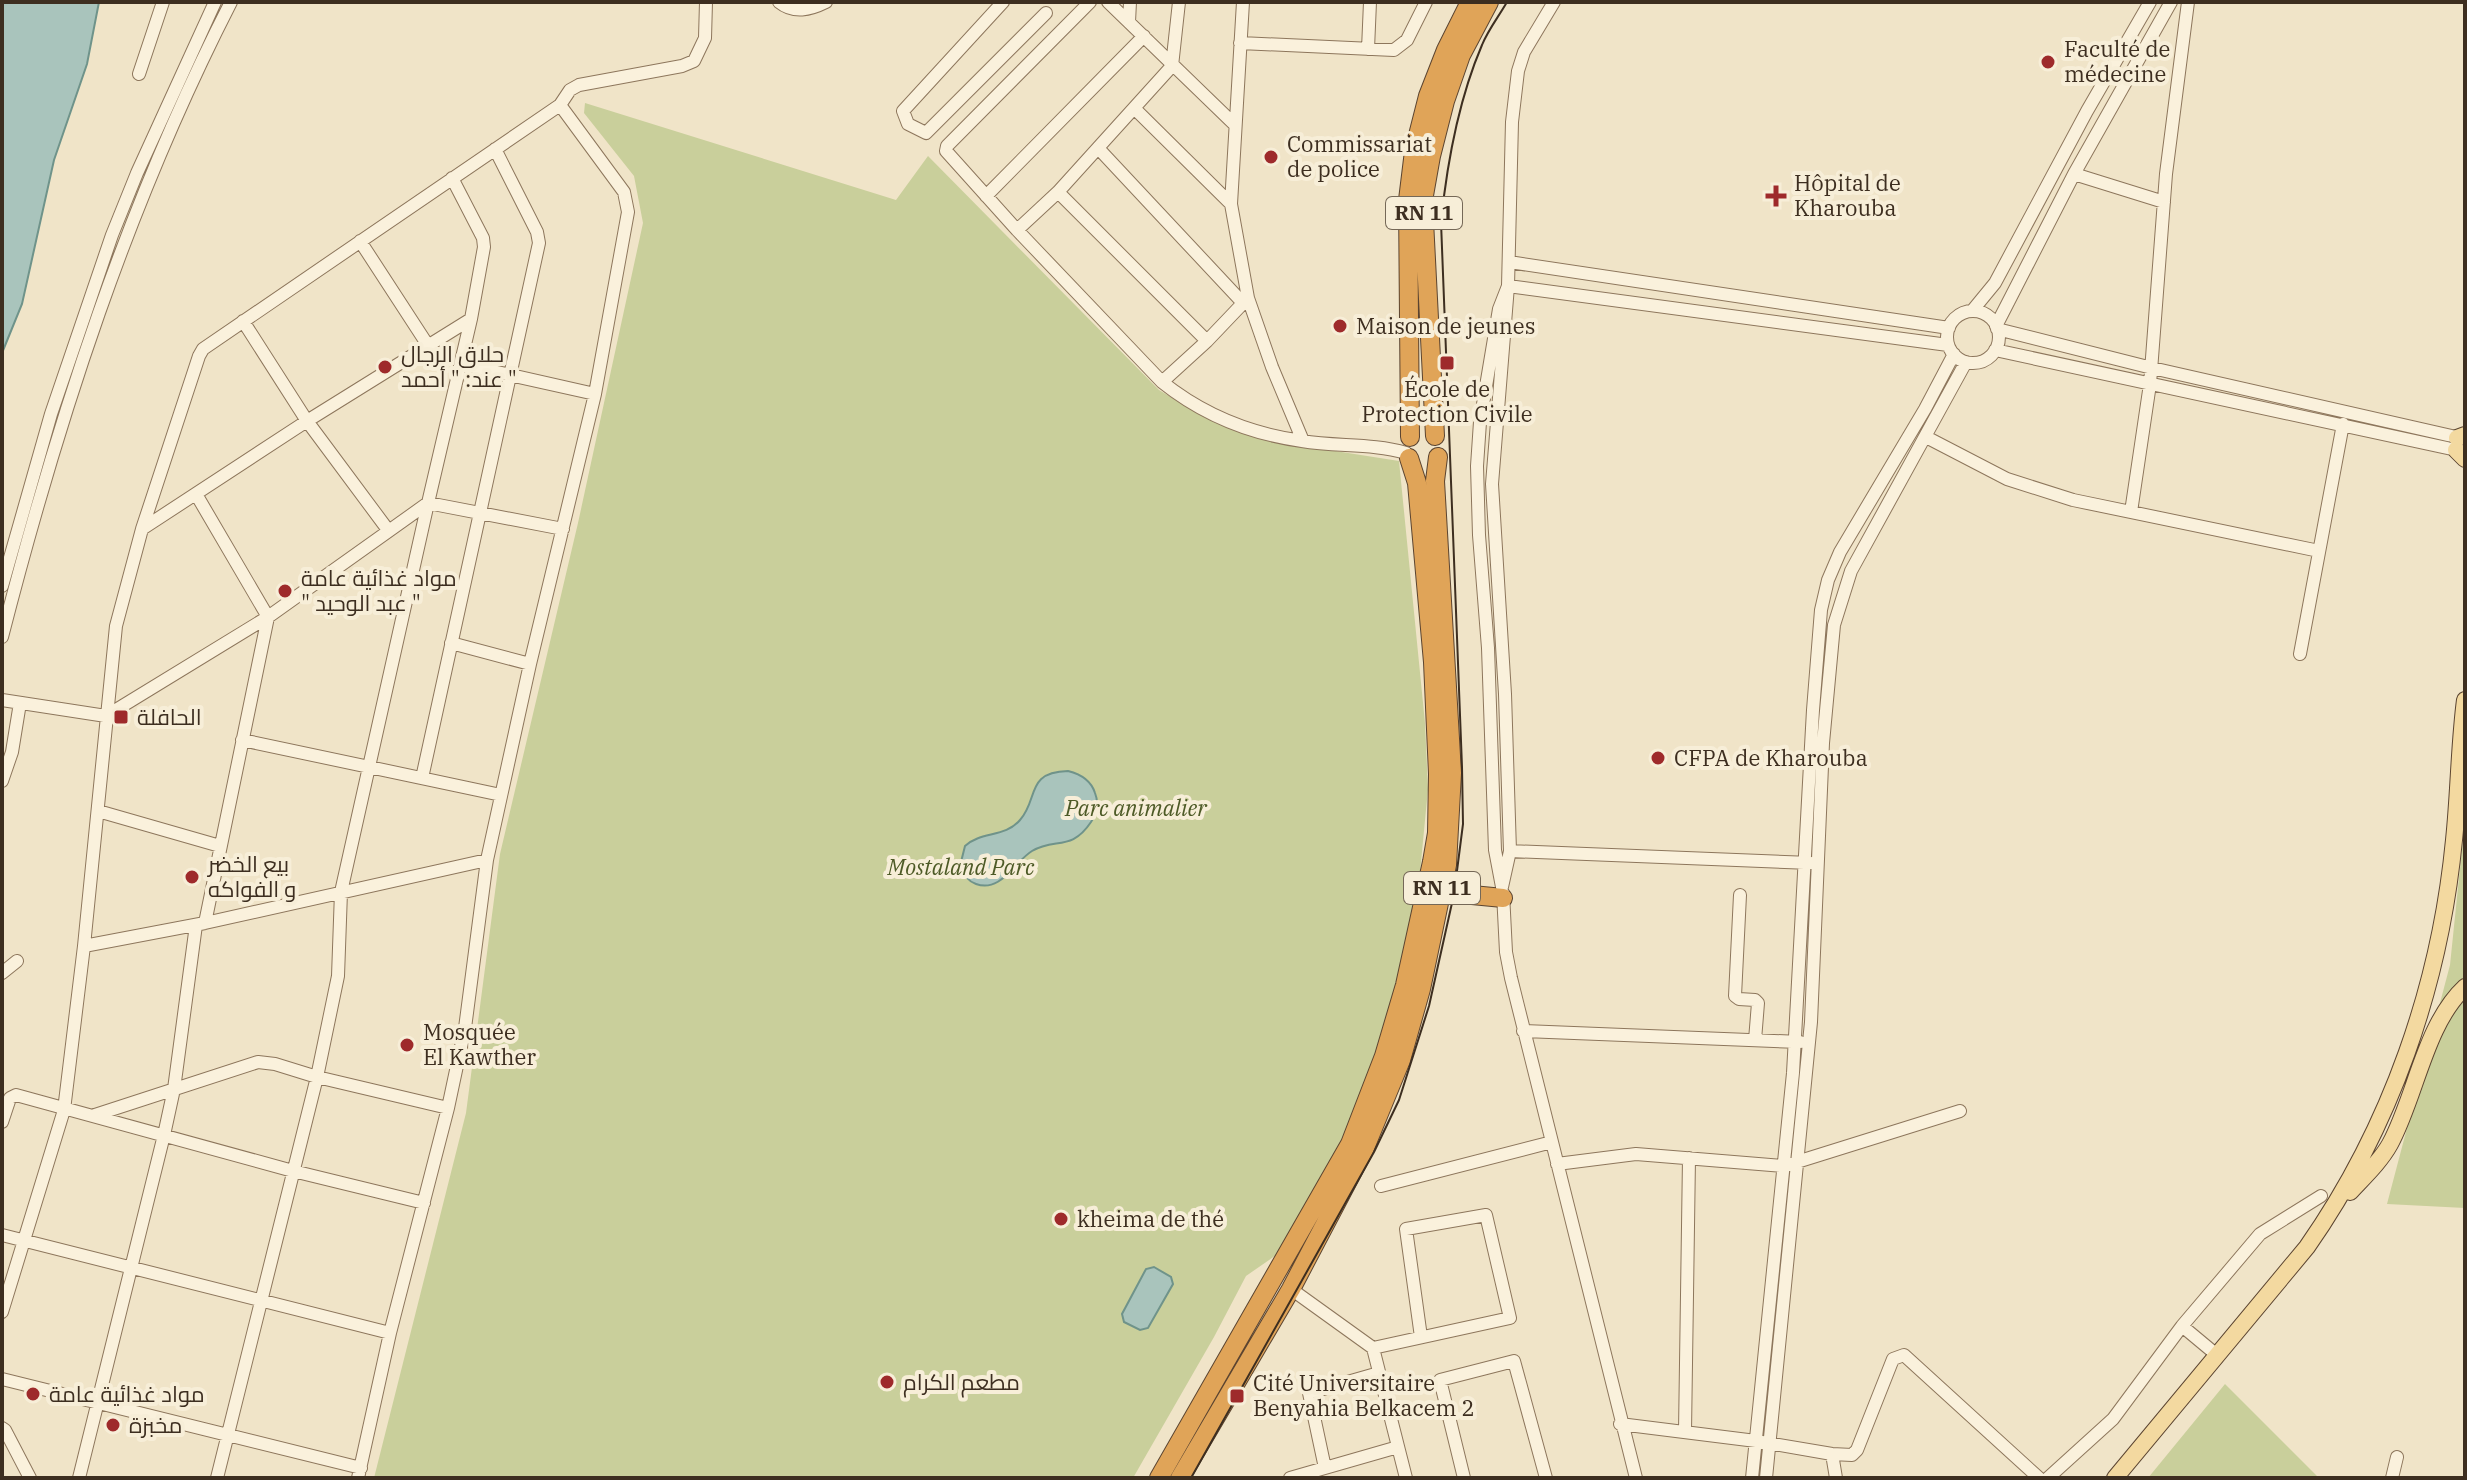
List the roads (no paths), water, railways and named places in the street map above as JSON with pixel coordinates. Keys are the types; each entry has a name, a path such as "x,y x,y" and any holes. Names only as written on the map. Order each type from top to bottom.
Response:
{"highway":[{"name":"RN 11","path":"1159,1478 1350,1144 1384,1056 1408,971 1434,848 1438,774 1433,662 1417,483 1408,447 1408,200 1414,151 1428,96 1470,2"},
{"name":"RN 11","path":"1435,436 1423,201 1445,101 1461,55 1489,2"},
{"path":"1419,431 1435,436 1440,446 1438,457 1423,465 1408,447 1419,431"},
{"name":"RN 11","path":"1180,1478 1291,1289 1364,1150 1401,1060 1421,989 1447,865 1452,773 1435,481 1438,457"},
{"path":"1441,892 1502,892"}],"main road":[{"path":"2115,1478 2307,1247 2332,1210 2380,1116 2425,1003 2438,952 2454,840 2465,700"},
{"path":"2332,1210 2390,1145 2438,1026 2465,987"}],"street":[{"path":"139,74 163,2"},
{"path":"2,586 51,414 112,235 215,2"},
{"path":"2,637 61,423 131,226 182,101 231,2"},
{"path":"2,1312 64,1110 116,626 142,529 199,356 203,349 243,321 560,105 570,90 579,85 682,66 694,61 705,38 706,2"},
{"path":"779,2 787,8 799,10 811,9 826,2"},
{"path":"1003,2 903,111 908,124 926,133 1046,13"},
{"path":"1090,2 947,146 946,151 1162,382 1190,402 1223,419 1303,441 1408,447"},
{"path":"1108,2 1234,124"},
{"path":"1129,22 1130,2"},
{"path":"1017,230 1058,192 1172,66 1179,2"},
{"path":"1243,2 1231,204 1246,300 1303,441"},
{"path":"1368,49 1370,2"},
{"path":"1240,43 1394,50 1403,44 1426,2"},
{"path":"1502,892 1510,851 1505,694 1492,484 1508,286 1512,122 1518,71 1524,52 1554,2"},
{"path":"1972,311 1995,283 2087,111 2150,2"},
{"path":"1508,286 1951,349 1966,362 1983,361 1995,350 1997,327 2074,174 2171,2"},
{"path":"2131,512 2152,368 2164,202 2188,2"},
{"path":"986,196 1144,36"},
{"path":"2,1379 228,1434 360,1473 390,1333 448,1108 465,1028 487,860 595,394 628,212 627,200 560,105"},
{"path":"1134,108 1231,204"},
{"path":"1098,148 1246,300"},
{"path":"422,778 539,243 537,232 495,149"},
{"path":"2074,174 2164,202"},
{"path":"217,1478 317,1077 338,976 341,892 471,319 483,238 452,178"},
{"path":"1058,192 1207,341"},
{"path":"360,241 429,347"},
{"path":"1509,262 1949,328"},
{"path":"1508,286 1499,309 1480,422 1477,466 1488,648 1495,850 1502,892 1506,952 1523,1031 1636,1478"},
{"path":"1703,313 1706,293"},
{"path":"1162,382 1246,300"},
{"path":"1752,1478 1763,1442 1799,1160 1810,1042 1817,644 1828,580 1856,520 1925,409 1951,349 1949,328 1960,315 1972,311 1985,314 1997,327 2462,446"},
{"path":"142,529 471,319"},
{"path":"243,321 307,421 388,530"},
{"path":"1995,350 2343,424 2462,446"},
{"path":"1766,1478 1763,1442 1784,1166 1834,625 1851,571 1966,362"},
{"path":"461,364 595,394"},
{"path":"1925,409 1937,417"},
{"path":"2300,654 2343,424"},
{"path":"1926,437 2007,479 2073,500 2319,551"},
{"path":"79,1478 164,1135 200,924 220,846 268,617 196,494"},
{"path":"2,700 106,716 268,617 428,503 563,529"},
{"path":"451,643 530,664"},
{"path":"2,781 12,752 20,703"},
{"path":"242,740 501,795"},
{"path":"98,811 220,846"},
{"path":"1510,851 1812,863"},
{"path":"84,946 200,924 487,860"},
{"path":"1740,895 1735,996 1758,1003 1755,1040"},
{"path":"2,973 17,961"},
{"path":"1523,1031 1810,1042"},
{"path":"95,1115 258,1062 448,1108"},
{"path":"2,1122 10,1098 16,1095 293,1171 424,1203"},
{"path":"1557,1164 1636,1154 1784,1166 1960,1111"},
{"path":"1381,1186 1552,1142"},
{"path":"1685,1432 1689,1158"},
{"path":"2048,1478 2113,1419 2182,1326 2260,1234 2321,1196"},
{"path":"1373,1348 1510,1318 1486,1215 1406,1229 1421,1337"},
{"path":"2,1235 390,1333"},
{"path":"1291,1289 1373,1348 1406,1478"},
{"path":"2182,1326 2218,1356"},
{"path":"1620,1424 1832,1454 1855,1453 1893,1359 1904,1355 2039,1478"},
{"path":"1464,1478 1440,1380 1514,1361 1546,1478"},
{"path":"1325,1468 1309,1393 1379,1373"},
{"path":"2,1428 30,1478"},
{"path":"1290,1478 1398,1447"},
{"path":"1832,1454 1836,1478"},
{"path":"2392,1478 2397,1457"}],"water":[{"path":"2,2 99,2 87,64 54,160 22,304 2,353"},
{"path":"1068,771 1088,781 1096,797 1095,815 1084,831 1070,841 1032,851 993,884 985,886 968,879 960,866 965,846 978,838 1014,826 1026,812 1039,781 1045,776"},
{"path":"1154,1267 1171,1277 1173,1284 1148,1328 1140,1330 1124,1322 1122,1314 1146,1269"}],"tram line":[{"path":"1191,1478 1374,1152 1399,1100 1429,1006 1454,894 1463,824 1462,767 1441,222 1450,155 1466,88 1484,39 1507,2"}],"place":[{"name":"Faculté de médecine","path":"2048,62"},
{"name":"Commissariat de police","path":"1271,157"},
{"name":"Hôpital de Kharouba","path":"1776,196"},
{"name":"Maison de jeunes","path":"1340,326"},
{"name":"École de Protection Civile","path":"1447,363"},
{"name":"حلاق الرجال عند: \" أحمد \"","path":"385,367"},
{"name":"مواد غذائية عامة \" عبد الوحيد \"","path":"285,591"},
{"name":"الحافلة","path":"121,717"},
{"name":"CFPA de Kharouba","path":"1658,758"},
{"name":"بيع الخضر و الفواكه","path":"192,877"},
{"name":"Mosquée El Kawther","path":"407,1045"},
{"name":"kheima de thé","path":"1061,1219"},
{"name":"مطعم الكرام","path":"887,1382"},
{"name":"مواد غذائية عامة","path":"33,1394"},
{"name":"Cité Universitaire Benyahia Belkacem 2","path":"1237,1396"},
{"name":"مخبزة","path":"113,1425"}],"park label":[{"name":"Parc animalier","path":"1136,808"},
{"name":"Mostaland Parc","path":"961,867"}]}
